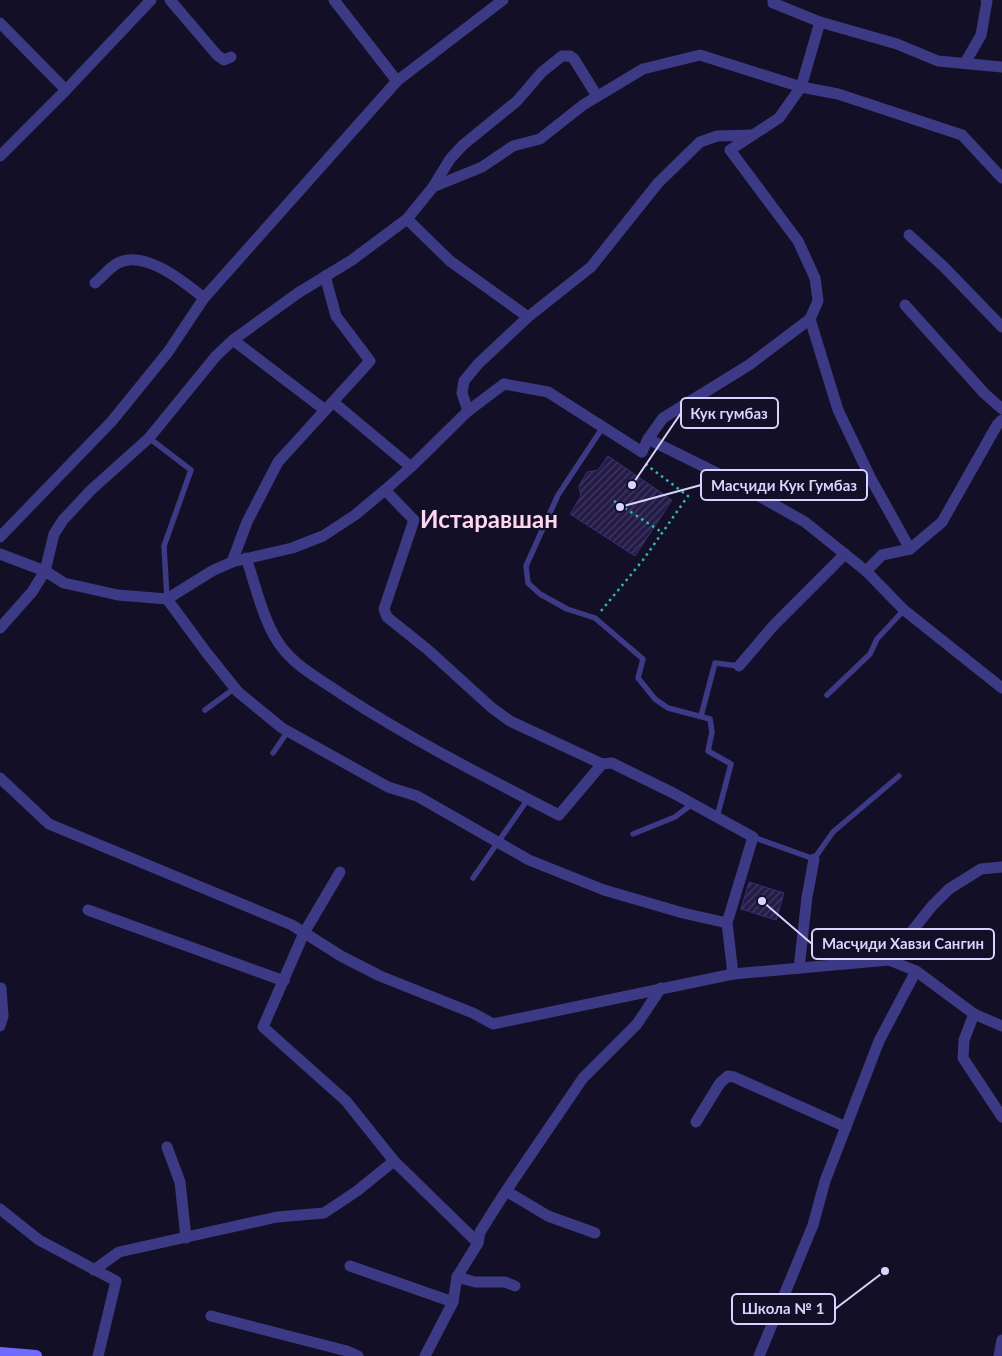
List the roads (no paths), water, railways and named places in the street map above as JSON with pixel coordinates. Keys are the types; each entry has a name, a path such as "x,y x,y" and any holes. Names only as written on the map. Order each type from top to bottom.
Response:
{"main road":[{"path":"0,1353 36,1356"}],"street":[{"path":"0,156 66,90 151,0"},
{"path":"170,0 217,54 224,60 231,57"},
{"path":"334,0 397,81"},
{"path":"0,537 112,421 168,352 204,298 397,81 503,0"},
{"path":"773,0 773,3 820,22 896,44 938,61 1002,67"},
{"path":"965,63 981,35 986,0"},
{"path":"0,554 45,571 64,583 118,595 167,598 212,571 232,562 292,548 323,536 355,515 386,490 468,411 504,384 548,392 642,452 648,439 663,418 749,365 810,319 818,300 815,278 798,241 730,150 779,118 801,87 820,22"},
{"path":"0,23 66,90"},
{"path":"433,187 482,167 513,146 540,139 582,105 643,69 700,55 801,87 838,94 962,135 1002,178"},
{"path":"0,628 32,592 45,571 54,534 63,520 91,490 149,438 216,356 233,340 298,292 352,260 407,219 433,187 456,152 516,101 542,72 562,56 570,56 574,59 598,96"},
{"path":"468,411 462,393 464,381 478,364 528,317 591,267 658,183 700,142 717,136 755,135"},
{"path":"407,219 450,261 528,317"},
{"path":"909,235 944,267 1002,327"},
{"path":"95,284 118,263 136,260 157,266 178,277 204,298"},
{"path":"232,562 247,522 278,462 370,361 336,316 325,276"},
{"path":"904,305 984,393 1002,409"},
{"path":"810,319 838,410 871,479 910,549"},
{"path":"233,340 329,406 411,467"},
{"path":"866,572 882,555 910,549 942,522 970,469 1002,420"},
{"path":"648,439 727,478 805,522 866,572 904,610 1000,684"},
{"path":"386,490 414,520 384,609 387,617 427,649 492,708 510,721 602,764 612,763 754,838 727,923 733,974"},
{"path":"739,666 774,625 845,554"},
{"path":"246,558 269,627 283,649 305,669 390,725 559,815 602,764"},
{"path":"167,598 235,688 282,728 388,787 417,796 529,860 604,890 683,913 727,923"},
{"path":"0,778 48,824 292,925 340,956 380,976 473,1013 494,1024 733,974 889,960 916,971 974,1014 1002,1026"},
{"path":"799,968 806,897 814,859"},
{"path":"889,960 932,906 949,890 982,869 1002,867"},
{"path":"340,872 304,933 263,1026 346,1101 394,1161 478,1242"},
{"path":"88,910 284,981"},
{"path":"759,1356 813,1225 825,1181 879,1041 916,971"},
{"path":"0,1026 3,1016 2,988"},
{"path":"425,1356 452,1302 457,1277 478,1242 480,1232 506,1191 583,1078 637,1024 661,988"},
{"path":"974,1014 964,1040 963,1058 1002,1116"},
{"path":"696,1122 720,1083 728,1076 846,1127"},
{"path":"167,1147 180,1182 186,1238"},
{"path":"94,1270 119,1252 277,1217 324,1213 358,1191 394,1161"},
{"path":"506,1191 548,1216 595,1234"},
{"path":"0,1208 39,1240 116,1281 98,1356"},
{"path":"350,1266 452,1302"},
{"path":"457,1277 475,1282 505,1282 515,1286"},
{"path":"211,1316 347,1351 358,1356"},
{"path":"999,1356 1002,1340"}],"lane":[{"path":"603,427 558,496 526,566 528,583 540,594 567,610 595,618 643,659 638,678 655,699 668,708 710,720 712,732 708,751 731,764 717,817"},
{"path":"149,438 191,470 164,546 167,598"},
{"path":"827,695 870,654 877,639 904,610"},
{"path":"701,716 715,663 739,666"},
{"path":"205,710 235,688"},
{"path":"273,753 288,731"},
{"path":"754,838 814,859 833,832 899,776"},
{"path":"473,878 528,799"},
{"path":"633,834 675,817 692,804"}],"place":[{"name":"Кук гумбаз","path":"632,485"},
{"name":"Масҷиди Кук Гумбаз","path":"620,507"},
{"name":"Масҷиди Хавзи Сангин","path":"762,901"},
{"name":"Школа № 1","path":"885,1271"}],"district":[{"name":"Истаравшан","path":"489,518"}]}
